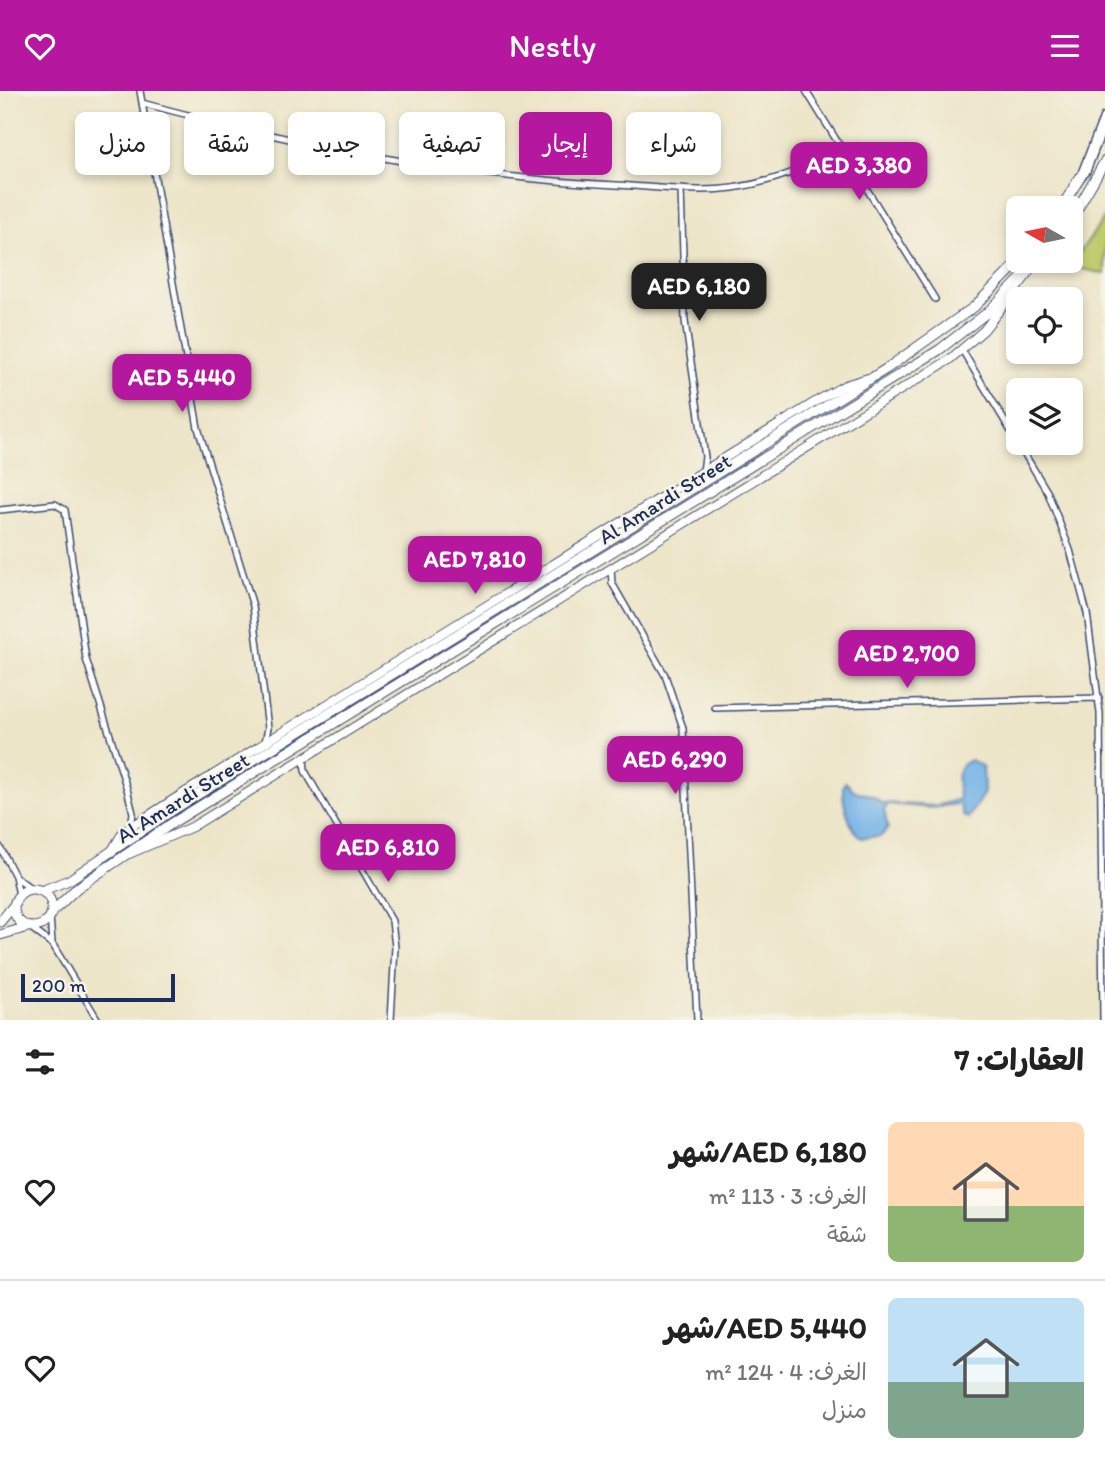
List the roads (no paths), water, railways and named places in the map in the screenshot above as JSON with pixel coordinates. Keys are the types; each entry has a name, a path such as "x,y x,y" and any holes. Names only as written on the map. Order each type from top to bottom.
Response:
{"highway":[{"path":"1084,172 1105,117"}],"main road":[{"path":"1069,196 1105,131"},
{"path":"1083,199 1105,161"},
{"name":"Al Amardi Street","path":"37,890 69,880 168,813 871,378 950,326 1008,273"},
{"name":"Al Amardi Street","path":"51,915 67,895 123,856 939,350 988,311 1027,273"},
{"path":"0,922 17,899 37,890 49,898 51,915 42,925 0,935"},
{"path":"17,899 17,919 30,927"}],"street":[{"path":"140,91 196,421 252,601 268,728 265,743"},
{"path":"806,91 935,299"},
{"path":"142,103 360,156 554,181 723,189 771,180 820,162 841,148"},
{"path":"681,189 684,309 705,457 702,472"},
{"path":"123,856 186,831 962,350 995,319 1028,273"},
{"path":"962,350 1044,485 1058,515 1084,600 1099,698 1104,1020"},
{"path":"110,853 119,836 131,826 839,388 871,378"},
{"path":"705,457 716,463"},
{"path":"0,510 55,504 65,510 86,659 133,813 131,826"},
{"path":"611,569 612,583 666,675 683,728 697,1020"},
{"path":"600,576 612,583"},
{"path":"715,708 1099,698"},
{"path":"268,728 275,733 282,733"},
{"path":"304,758 305,771 392,921 395,947 391,1020"},
{"path":"292,766 305,771"},
{"path":"133,813 143,819"},
{"path":"0,847 15,876 17,899"},
{"path":"15,876 37,890"},
{"path":"51,915 53,945"},
{"path":"30,927 53,945 98,1020"}],"water":[{"path":"971,760 983,767 984,793 968,818 963,816 960,805 957,804 932,808 888,804 884,810 888,828 881,836 862,838 853,828 844,803 845,782 855,791 873,796 882,803 936,806 959,799 959,771"}]}
